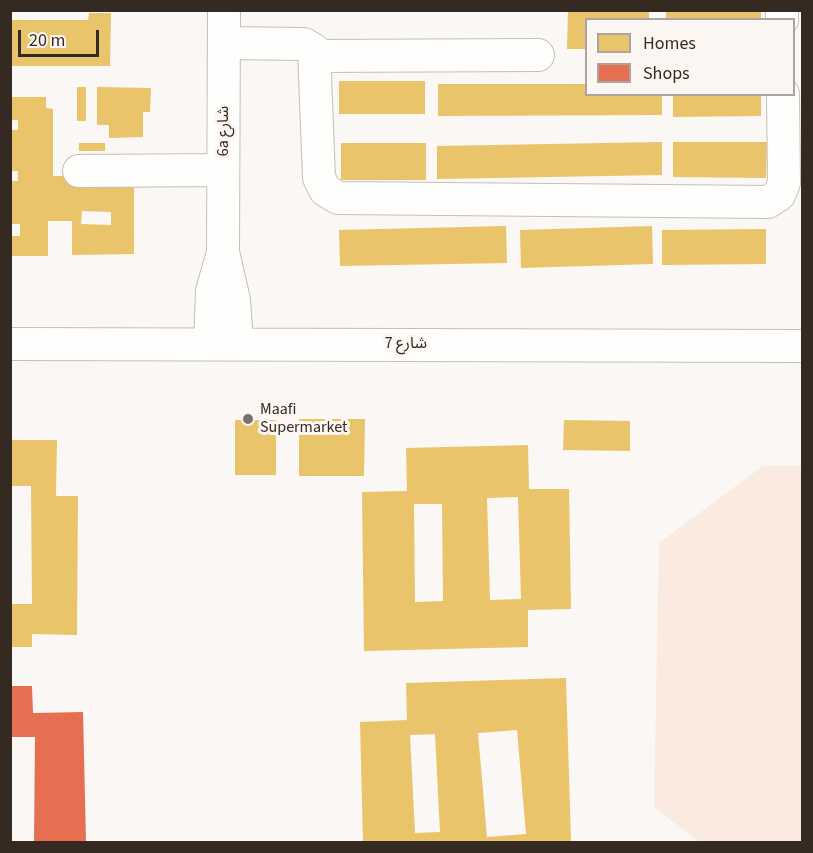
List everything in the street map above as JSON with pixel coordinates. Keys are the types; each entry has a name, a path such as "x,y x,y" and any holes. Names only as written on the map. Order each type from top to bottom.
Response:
{"street":[{"name":"6a شارع","path":"224,10 224,252 212,291 224,344"},
{"path":"224,43 304,44 314,50 318,178 325,190 338,198 768,202 779,195 784,183 783,96"},
{"path":"315,56 538,55"},
{"path":"79,171 224,170"},
{"name":"شارع 7","path":"10,344 802,346"}],"shaded area":[{"path":"763,466 802,466 802,842 699,842 654,807 659,543"}],"building: Homes":[{"path":"568,10 649,10 649,18 585,18 585,49 567,49"},
{"path":"666,10 761,10 761,18 666,18"},
{"path":"89,13 111,13 110,66 10,66 10,20 88,20"},
{"path":"339,81 425,81 425,114 339,114"},
{"path":"438,84 585,84 585,96 662,96 662,115 438,116"},
{"path":"77,87 86,87 86,121 77,121"},
{"path":"97,87 151,88 150,112 143,112 143,137 109,138 109,125 97,125"},
{"path":"673,96 761,96 761,116 673,117"},
{"path":"10,97 46,97 46,108 53,109 53,176 134,176 134,254 72,255 72,221 48,221 48,256 10,256 10,236 20,236 20,224 10,224 10,181 18,181 18,171 10,171 10,130 18,130 18,120 10,120","holes":["82,211 111,212 111,225 81,224"]},
{"path":"662,142 662,175 437,179 437,146"},
{"path":"673,142 767,142 766,178 673,177"},
{"path":"79,143 105,143 105,151 79,151"},
{"path":"341,143 426,143 426,180 341,180"},
{"path":"506,226 507,263 340,266 339,230"},
{"path":"652,226 653,264 521,268 520,230"},
{"path":"766,229 766,264 662,265 662,230"},
{"path":"299,419 365,419 364,476 299,476"},
{"path":"235,420 276,420 276,475 235,475"},
{"path":"564,420 630,421 630,451 563,450"},
{"path":"10,440 57,440 56,496 78,496 77,635 32,634 32,647 10,647 10,604 32,604 31,486 10,486"},
{"path":"528,445 529,489 569,489 571,609 528,610 528,647 364,651 362,492 407,491 406,448","holes":["518,497 521,599 490,600 487,498","414,504 442,504 443,601 415,602"]},
{"path":"566,678 571,842 363,842 360,722 407,720 406,683","holes":["517,730 526,834 487,837 478,733","435,734 440,832 415,833 410,735"]}],"building: Shops":[{"path":"10,686 32,686 33,713 83,712 86,842 34,842 35,737 10,737"}],"place":[{"name":"Maafi Supermarket","path":"248,419"}]}
